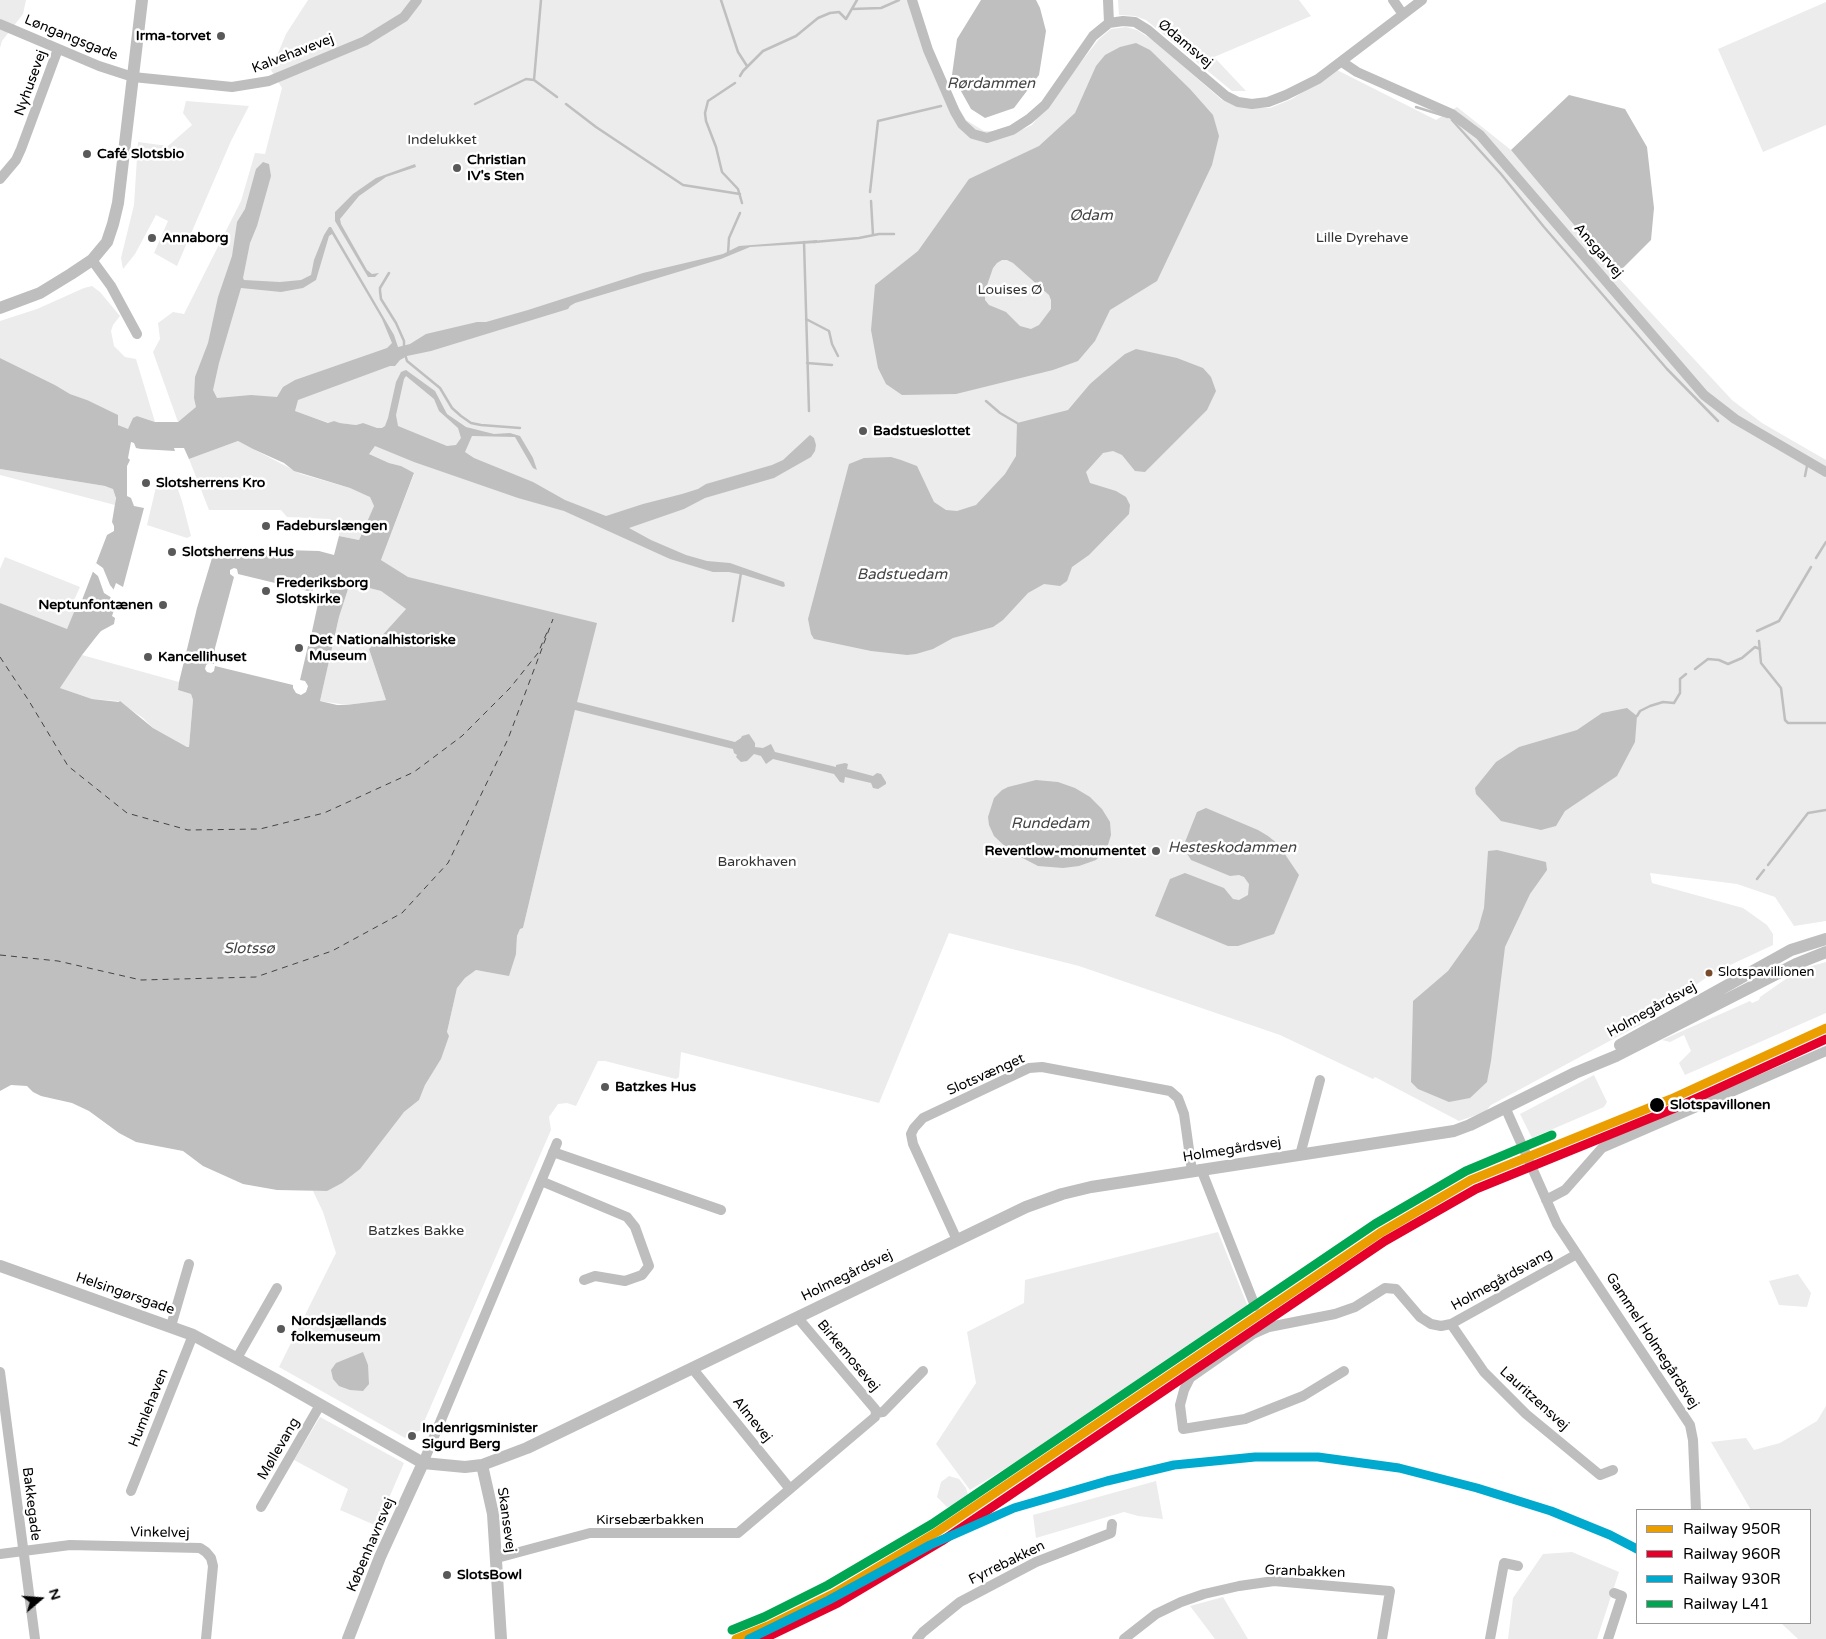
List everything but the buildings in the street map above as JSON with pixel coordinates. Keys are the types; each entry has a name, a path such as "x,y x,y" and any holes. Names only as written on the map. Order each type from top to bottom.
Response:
{"street":[{"path":"0,308 11,306 40,293 92,260 107,242 118,204 142,0"},
{"name":"Kalvehavevej","path":"133,77 232,86 269,81 366,41 404,17 417,0"},
{"path":"912,0 928,50 955,112 962,124 972,134 987,138 1012,130 1045,105 1093,36 1109,24 1108,0"},
{"path":"1393,0 1402,14"},
{"name":"Ødamsvej","path":"1109,24 1123,20 1135,22 1226,96 1238,102 1252,104 1268,102 1286,95 1318,78 1342,62 1422,0"},
{"name":"Løngangsgade","path":"0,24 99,66 133,77"},
{"name":"Nyhusevej","path":"0,179 16,160 21,149 58,49"},
{"name":"Ansgarvej","path":"1342,62 1357,72 1452,114 1480,134 1704,395 1735,419 1826,472"},
{"path":"92,260 111,286 137,334"},
{"name":"Holmegårdsvej","path":"1575,1073 1614,1048 1791,950 1826,939"},
{"name":"Holmegårdsvej","path":"422,1463 465,1467 482,1465 527,1448 1026,1207 1062,1194 1091,1187 1197,1170 1444,1133 1470,1125 1575,1073 1616,1056 1796,964 1826,952"},
{"path":"1546,1200 1565,1190 1602,1148 1826,1051"},
{"name":"Slotsvænget","path":"957,1240 913,1144 911,1134 923,1118 1029,1068 1042,1067 1170,1091 1178,1098 1184,1114 1197,1170"},
{"name":"Holmegårdsvej","path":"1300,1155 1320,1080"},
{"name":"Gammel Holmegårdsvej","path":"1505,1107 1557,1224 1690,1425 1693,1440 1696,1509"},
{"path":"422,1463 555,1148 722,1210"},
{"path":"1197,1170 1255,1306"},
{"path":"541,1181 627,1217 636,1227 649,1266 642,1276 625,1281 595,1276 584,1280"},
{"name":"Holmegårdsvang","path":"1344,1371 1303,1396 1245,1419 1183,1429 1180,1405 1190,1378 1253,1334 1269,1327 1335,1314 1355,1307 1385,1288 1396,1289 1420,1317 1431,1324 1441,1326 1450,1324 1577,1254"},
{"path":"171,1326 189,1264"},
{"name":"Helsingørsgade","path":"0,1266 193,1335 422,1463"},
{"path":"237,1358 277,1288"},
{"name":"Birkemosevej","path":"790,1489 875,1417 876,1413 875,1409 797,1317"},
{"name":"Lauritzensvej","path":"1450,1324 1484,1372 1526,1414 1600,1475 1613,1470"},
{"name":"Humlehaven","path":"131,1491 193,1335"},
{"name":"Almevej","path":"692,1368 790,1489"},
{"name":"Bakkegade","path":"0,1372 35,1639"},
{"name":"Birkemosevej","path":"876,1413 883,1412 923,1372"},
{"name":"Møllevang","path":"261,1507 320,1405"},
{"name":"Københavnsvej","path":"348,1639 380,1557 422,1463"},
{"name":"Skansevej","path":"482,1465 493,1514 501,1639"},
{"name":"Kirsebærbakken","path":"497,1558 590,1533 738,1534 790,1489"},
{"name":"Fyrrebakken","path":"917,1639 922,1632 960,1602 1036,1562 1111,1533 1112,1524"},
{"name":"Vinkelvej","path":"23,1552 70,1545 200,1548 211,1558 213,1566 206,1639"},
{"path":"0,1554 23,1552"},
{"path":"1490,1639 1504,1563 1518,1566"},
{"name":"Granbakken","path":"1124,1639 1156,1614 1181,1602 1239,1586 1274,1582 1390,1591 1382,1639"},
{"path":"1608,1639 1622,1596 1614,1593"}],"green space":[{"path":"0,0 26,0 23,14 2,41 0,48"},
{"path":"308,0 912,0 930,59 966,120 984,131 1017,132 1032,125 1099,39 1111,29 1126,27 1137,30 1154,41 1222,100 1247,108 1270,108 1292,99 1337,70 1436,120 1457,107 1511,150 1616,275 1732,400 1762,423 1826,460 1826,921 1794,926 1775,897 1737,884 1650,873 1652,883 1743,908 1767,925 1773,934 1773,945 1711,974 1710,972 1706,974 1707,977 1641,1024 1491,1105 1485,1112 1459,1121 1375,1077 1373,1079 1280,1035 1079,966 949,933 879,1103 681,1052 679,1077 676,1079 605,1061 598,1061 576,1106 567,1103 558,1104 549,1117 551,1130 420,1431 409,1433 405,1438 279,1367 336,1253 323,1212 313,1191 327,1191 404,1112 419,1100 425,1085 441,1059 457,988 465,978 476,970 487,971 516,954 517,936 520,929 523,928 575,710 407,577 381,560 414,474 401,466 369,454 363,423 356,425 334,421 329,423 294,411 197,407 178,422 153,352 160,339 158,323 173,312 184,314 241,201 255,153 265,154 282,88 271,70 286,34"},
{"path":"1118,0 1299,0 1311,16 1214,57 1246,91 1232,91 1146,20 1135,16 1119,15"},
{"path":"1826,2 1826,125 1763,152 1718,49"},
{"path":"186,101 249,106 231,141 177,266 154,253 168,221 156,215 135,254 123,269 121,258 134,205 138,142 168,146 192,125 183,113"},
{"path":"92,286 100,292 120,316 111,331 114,346 125,357 136,359 155,422 137,416 133,419 129,430 118,425 87,400 70,394 0,358 0,321 37,309"},
{"path":"238,441 301,474 350,488 370,496 374,506 359,540 339,536 339,526 330,519 287,517 281,510 209,510 189,459"},
{"path":"0,469 111,487 116,494 115,505 0,475"},
{"path":"159,484 176,484 191,536 187,538 147,525 156,487"},
{"path":"5,557 80,587 71,603 71,608 74,612 67,630 0,603 0,569"},
{"path":"350,583 381,591 406,609 378,640 380,642 377,646 369,649 386,700 346,705 320,701 339,617"},
{"path":"82,655 179,682 178,690 191,694 193,700 189,747 153,728 143,718 118,701 92,699 60,688"},
{"path":"1826,962 1826,1013 1685,1075 1679,1063 1691,1051 1684,1035 1670,1042 1662,1040 1750,1001 1752,1003 1759,1000 1760,997 1793,974"},
{"path":"1594,1075 1607,1102 1604,1107 1532,1138 1520,1114"},
{"path":"1218,1232 1250,1312 1175,1365 970,1490 936,1444 976,1383 967,1332 1024,1303 1025,1280"},
{"path":"1798,1274 1811,1293 1807,1307 1779,1305 1769,1281"},
{"path":"1826,1406 1826,1639 1798,1639 1782,1624 1811,1624 1811,1509 1750,1509 1711,1442 1746,1438 1754,1450 1780,1443 1817,1421"},
{"path":"320,1417 404,1463 377,1526 340,1510 348,1489 294,1460"},
{"path":"949,1476 959,1479 966,1488 968,1495 963,1503 947,1507 937,1497 941,1482"},
{"path":"1156,1481 1163,1519 1124,1512 1036,1538 1033,1515"},
{"path":"1572,1552 1619,1572 1597,1639 1508,1639 1513,1598 1543,1554"},
{"path":"1223,1597 1248,1639 1215,1639 1190,1606"}],"water":[{"name":"Rørdammen","path":"981,0 1036,0 1046,31 1039,75 1014,108 985,118 971,109 952,75 957,39"},
{"name":"Ødam","path":"1136,43 1150,50 1190,89 1213,115 1219,136 1212,165 1157,281 1110,310 1095,341 1078,361 1053,370 956,394 902,395 886,384 878,368 871,330 875,285 918,251 969,179 1039,146 1075,113 1096,66 1105,55 1120,47","holes":["1002,260 1013,263 1049,295 1051,300 1051,309 1039,325 1031,329 1020,326 1006,312 989,305 985,300 985,291 993,268"]},
{"path":"1569,95 1625,109 1647,147 1654,208 1651,240 1616,275 1511,150"},
{"name":"Slotssø","path":"263,162 269,164 271,176 257,226 250,243 244,280 280,282 301,280 311,275 314,260 324,235 329,227 331,227 394,335 398,347 410,344 426,334 477,322 486,322 643,273 723,254 739,246 817,240 817,243 750,247 721,259 575,303 568,309 431,351 407,356 395,366 390,366 298,400 295,411 328,423 334,421 356,425 363,423 382,428 385,426 388,418 396,382 401,372 406,370 435,391 447,414 466,427 494,434 510,433 520,436 533,458 537,470 533,468 515,437 472,436 465,452 474,458 533,482 565,500 606,516 772,465 783,460 810,435 814,438 816,445 811,457 774,478 705,498 684,509 629,528 686,555 707,561 730,563 784,582 785,586 783,587 744,575 729,572 713,572 670,559 564,511 518,498 414,462 375,446 369,454 414,473 381,560 408,577 597,623 577,702 735,742 742,736 749,734 755,743 755,747 763,748 771,744 775,752 836,767 836,765 845,763 848,764 847,769 873,776 877,773 881,774 886,782 886,784 878,789 873,788 871,783 845,777 844,783 840,782 834,774 773,759 766,764 761,756 754,754 747,761 741,762 736,757 737,755 733,749 575,710 523,928 520,929 517,936 516,954 509,976 476,970 465,978 457,988 447,1032 449,1036 441,1059 425,1085 419,1100 404,1112 360,1169 342,1183 327,1191 277,1190 243,1184 203,1166 183,1151 136,1142 119,1133 89,1111 72,1103 41,1096 27,1086 11,1085 0,1091 0,603 67,629 74,612 81,612 84,608 82,600 107,535 114,531 112,522 116,498 113,489 105,486 0,469 0,358 70,394 118,415 118,425 128,429 133,418 137,416 155,422 178,422 196,407 194,398 195,377 208,343 218,297 232,256 237,222 245,209 256,169","holes":["332,234 382,319 392,343 387,348 295,380 283,387 277,397 251,395 217,398 213,390 241,288 281,292 303,288 316,280 329,236","406,376 434,399 439,411 458,428 461,438 456,445 447,446 398,426 396,415","238,441 284,463 294,471 350,488 370,497 374,506 359,540 339,536 334,555 319,551 215,548 197,608 179,682 178,690 191,694 193,700 189,747 187,747 153,728 120,701 92,699 60,688 101,631 114,624 115,618 112,616 115,607 110,606 109,602 116,583 123,587 144,508 134,506 131,498 127,496 127,466 130,460 128,458 131,442 134,443 136,448 141,449 175,451 174,448 184,448 189,459","234,568 237,569 238,574 312,592 314,586 327,586 330,591 329,597 324,600 319,599 311,636 317,638 315,647 308,646 300,680 305,681 308,686 306,692 301,695 296,693 293,685 215,666 214,671 211,673 205,669 209,663 214,664 215,648 234,577 230,574 230,570","350,583 381,591 406,609 378,640 380,642 377,646 374,644 369,649 386,700 346,705 320,701 339,617"]},
{"path":"415,164 416,167 386,177 359,196 340,219 367,270 372,274 379,273 375,277 368,277 335,221 335,212 353,194 376,178"},
{"name":"Badstuedam","path":"1136,349 1177,358 1203,368 1211,377 1216,391 1207,410 1145,472 1135,471 1122,455 1113,451 1103,453 1086,472 1090,483 1116,491 1126,497 1130,505 1129,514 1089,555 1072,567 1067,581 1060,586 1044,584 1028,593 1003,620 993,627 953,638 933,649 916,654 907,655 871,651 814,639 808,619 849,464 864,458 891,457 901,460 917,466 934,502 946,510 957,511 976,505 1005,474 1016,456 1017,423 1068,410 1090,384 1125,354"},
{"path":"1627,708 1637,716 1635,742 1617,776 1565,811 1556,826 1541,830 1501,821 1476,794 1475,788 1496,762 1519,747 1577,730 1602,713"},
{"name":"Rundedam","path":"1036,780 1058,782 1075,788 1090,797 1102,809 1110,822 1111,835 1107,848 1096,860 1079,866 1063,868 1038,866 1011,852 994,836 988,817 994,798 1008,787"},
{"name":"Hesteskodammen","path":"1206,808 1268,836 1278,844 1299,875 1274,934 1238,946 1228,946 1155,916 1170,879 1185,873 1224,888 1233,899 1239,900 1248,895 1249,884 1244,877 1239,875 1230,876 1191,860 1183,847 1197,812"},
{"path":"1497,850 1546,862 1547,870 1530,894 1505,947 1487,1082 1470,1098 1449,1102 1418,1089 1411,1082 1413,1001 1448,971 1478,929 1484,908 1488,851"},
{"path":"363,1352 368,1365 369,1384 363,1391 350,1390 339,1386 333,1379 331,1370 336,1363"}],"pier":[{"path":"96,563 103,568 114,590 112,598 104,593 98,576 92,571"}],"waterway":[{"path":"534,80 541,0"},
{"path":"721,0 738,52 747,66"},
{"path":"740,76 763,51 796,36 818,18 830,13 839,12 846,19 857,0"},
{"path":"852,9 881,8 899,0"},
{"path":"475,104 526,79 534,80 557,97"},
{"path":"735,83 708,101 705,113 722,172 738,189 742,203"},
{"path":"566,104 596,127 683,185 740,194"},
{"path":"870,192 878,121 941,106"},
{"path":"1416,107 1448,117"},
{"path":"1452,120 1501,174 1544,227 1667,369 1718,421"},
{"path":"871,201 873,235"},
{"path":"728,254 729,238 740,213"},
{"path":"814,242 894,234"},
{"path":"804,242 809,411"},
{"path":"389,273 380,288 381,299 396,323 404,341 404,348"},
{"path":"806,319 829,331 832,344 838,356"},
{"path":"405,354 407,361 440,388 452,408 471,423 520,428"},
{"path":"807,363 832,365"},
{"path":"986,401 1000,413 1017,423"},
{"path":"1805,476 1807,466"},
{"path":"1816,558 1826,542"},
{"path":"1757,631 1779,621 1811,567"},
{"path":"733,621 741,573"},
{"path":"1759,641 1761,663 1781,688 1785,720 1788,723 1826,723"},
{"path":"1695,669 1708,659 1719,660 1728,664 1742,658 1755,647 1760,649"},
{"path":"1637,716 1640,711 1650,706 1663,702 1674,703 1680,693 1680,679 1686,674"},
{"path":"1768,865 1808,813 1826,810"},
{"path":"1757,879 1764,870"}],"ferry route":[{"path":"0,955 58,961 141,980 256,977 332,951 402,913 448,863 508,739 553,619"},
{"path":"0,657 68,766 127,813 188,830 260,829 324,813 414,772 462,736 510,688 538,653 548,630"}],"rail line":[{"name":"950R","path":"736,1639 768,1626 833,1594 937,1532 1380,1233 1471,1180 1671,1099 1826,1028"},
{"name":"960R","path":"763,1639 838,1603 942,1541 1385,1241 1476,1189 1675,1108 1826,1039"},
{"name":"L41","path":"732,1630 764,1617 828,1585 932,1524 1375,1224 1466,1171 1552,1135"},
{"name":"930R","path":"749,1639 829,1600 930,1545 1014,1508 1107,1481 1174,1465 1255,1457 1318,1457 1399,1468 1477,1488 1551,1511 1610,1535 1636,1548"}],"place":[{"name":"Irma-torvet","path":"221,36"},
{"name":"Café Slotsbio","path":"87,154"},
{"name":"Christian IV's Sten","path":"457,168"},
{"name":"Annaborg","path":"152,238"},
{"name":"Badstueslottet","path":"863,431"},
{"name":"Slotsherrens Kro","path":"146,483"},
{"name":"Fadeburslængen","path":"266,526"},
{"name":"Slotsherrens Hus","path":"172,552"},
{"name":"Frederiksborg Slotskirke","path":"266,591"},
{"name":"Neptunfontænen","path":"163,605"},
{"name":"Det Nationalhistoriske Museum","path":"299,648"},
{"name":"Kancellihuset","path":"148,657"},
{"name":"Reventlow-monumentet","path":"1156,851"},
{"name":"Slotspavillionen","path":"1709,973"},
{"name":"Batzkes Hus","path":"605,1087"},
{"name":"Slotspavillonen","path":"1657,1105"},
{"name":"Nordsjællands folkemuseum","path":"281,1329"},
{"name":"Indenrigsminister Sigurd Berg","path":"412,1436"},
{"name":"SlotsBowl","path":"447,1575"}],"park label":[{"name":"Indelukket","path":"442,140"},
{"name":"Lille Dyrehave","path":"1362,238"},
{"name":"Louises Ø","path":"1010,290"},
{"name":"Barokhaven","path":"757,862"},
{"name":"Batzkes Bakke","path":"416,1231"}]}
